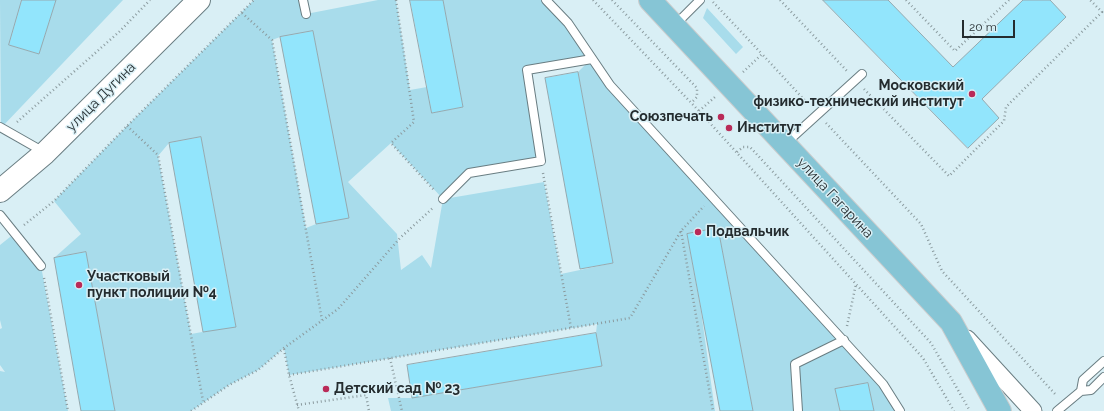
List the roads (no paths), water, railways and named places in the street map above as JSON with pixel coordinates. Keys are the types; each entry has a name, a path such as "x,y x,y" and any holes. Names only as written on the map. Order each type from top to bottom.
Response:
{"main road":[{"name":"улица Дугина","path":"0,191 45,153 199,0"},
{"name":"улица Гагарина","path":"650,0 951,322 1000,411"}],"street":[{"path":"951,322 1033,411"}],"lane":[{"path":"303,0 306,14"},
{"path":"546,0 568,23 610,85 844,340 883,384 900,411"},
{"path":"674,26 700,0"},
{"path":"443,199 469,173 540,161 527,70 592,58"},
{"path":"785,144 862,74"},
{"path":"3,129 45,153"},
{"path":"0,214 41,266"},
{"path":"798,411 795,364 844,340"},
{"path":"1081,391 1083,380 1104,361"},
{"path":"1057,411 1081,391 1091,390 1104,377"}],"place":[{"name":"Московский физико-технический институт","path":"972,94"},
{"name":"Союзпечать","path":"721,117"},
{"name":"Институт","path":"729,128"},
{"name":"Подвальчик","path":"698,232"},
{"name":"Участковый пункт полиции №4","path":"79,285"},
{"name":"Детский сад № 23","path":"326,389"}]}
